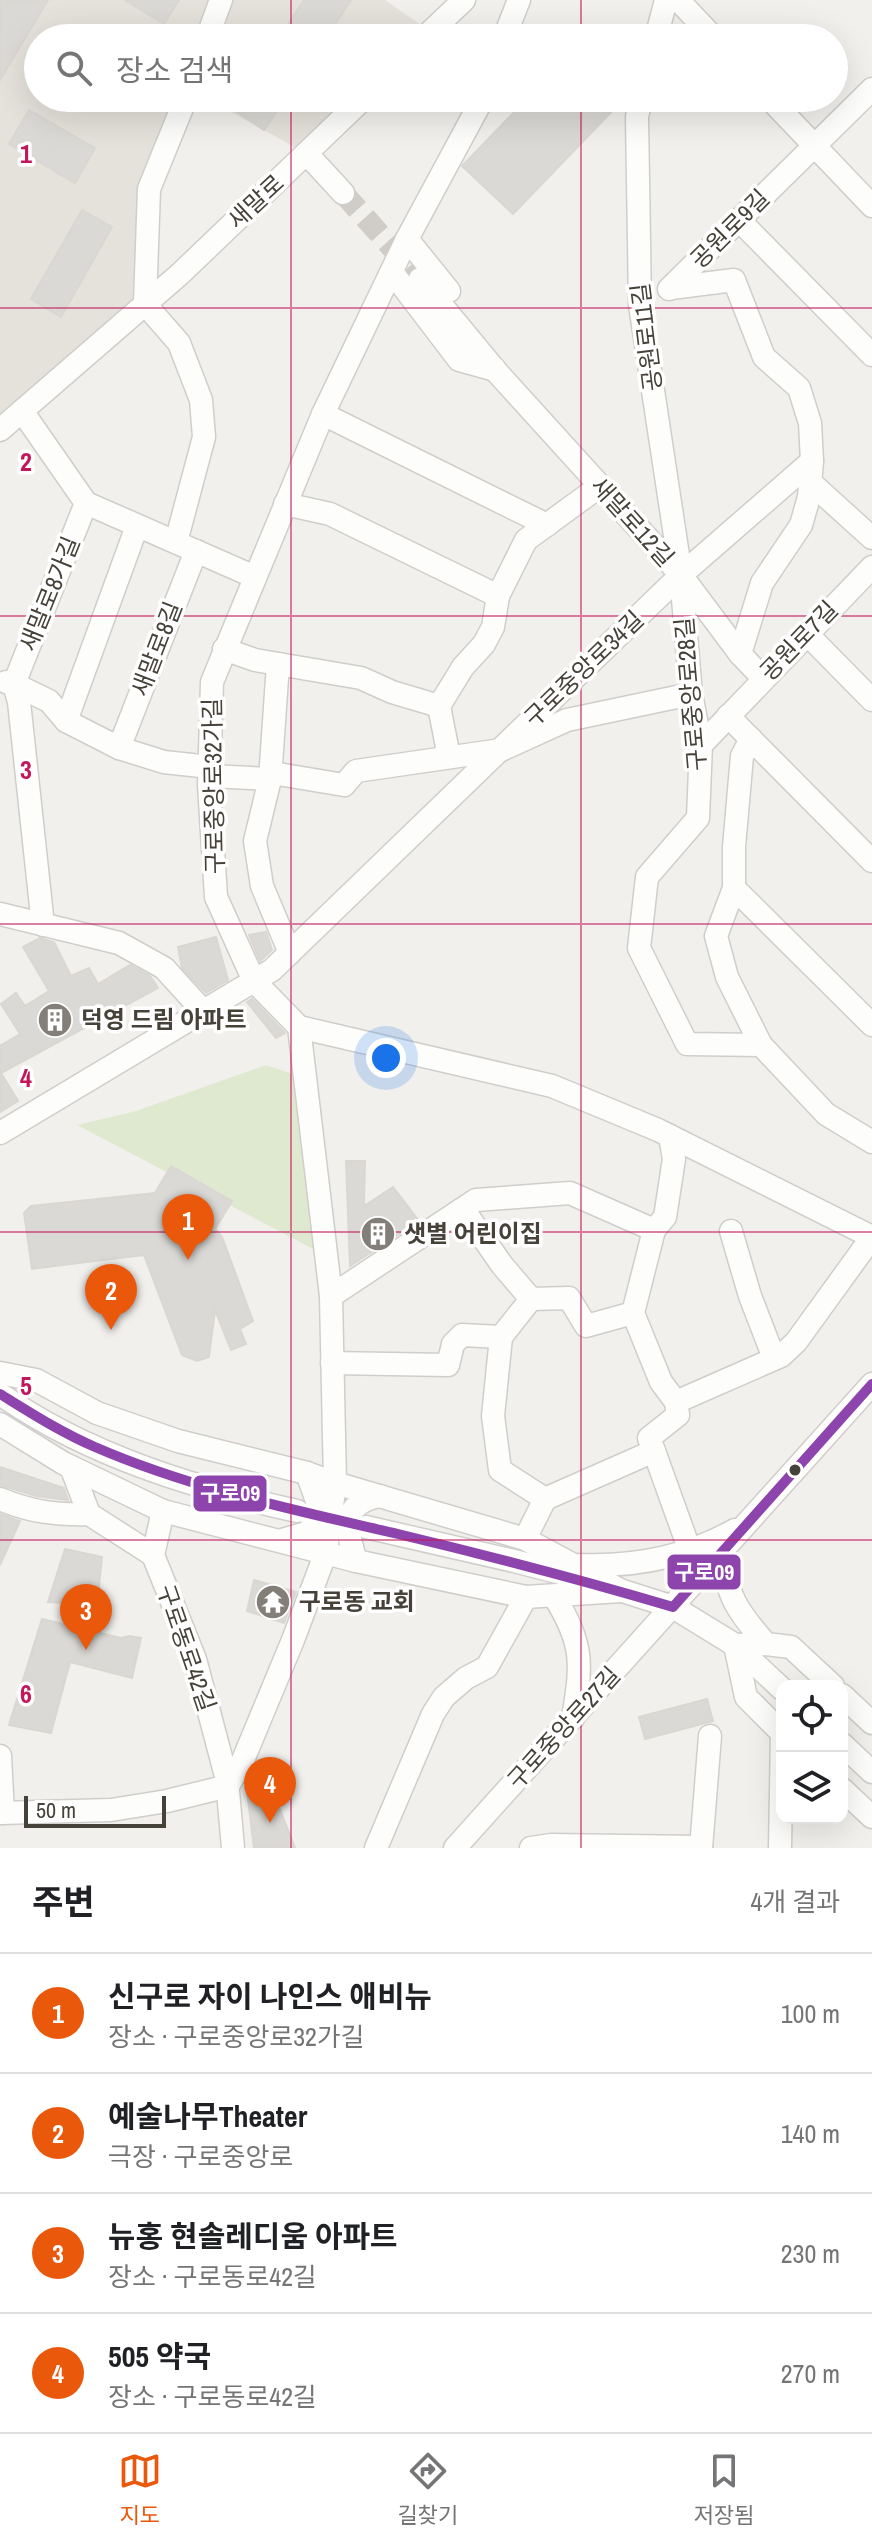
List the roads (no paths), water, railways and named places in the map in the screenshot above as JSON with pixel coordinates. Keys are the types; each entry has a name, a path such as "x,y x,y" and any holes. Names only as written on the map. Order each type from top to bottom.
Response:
{"street":[{"path":"212,24 221,0"},
{"path":"439,24 464,0"},
{"path":"510,24 519,0"},
{"path":"660,24 666,0"},
{"path":"678,0 701,24"},
{"name":"공원로9길","path":"640,305 671,288 872,89"},
{"path":"180,112 149,189 145,304 179,343 201,400 204,437 186,547"},
{"name":"새말로","path":"0,430 145,304 350,112"},
{"name":"구로중앙로32가길","path":"299,1027 254,981 216,897 210,772 212,682 323,414 407,239 475,112"},
{"name":"공원로11길","path":"638,112 640,305 681,575"},
{"path":"782,112 872,206"},
{"path":"307,154 343,193"},
{"path":"739,220 872,355"},
{"name":"새말로12길","path":"407,239 487,338 495,370"},
{"path":"392,272 459,360 495,370"},
{"name":"새말로12길","path":"420,279 495,370 681,575 740,654 763,678"},
{"path":"671,288 734,280 764,357 799,388 810,423 809,497 801,525 762,583 740,654"},
{"path":"22,411 86,503 255,577"},
{"path":"323,414 547,525"},
{"path":"811,471 872,538"},
{"name":"구로중앙로34길","path":"0,1133 272,970 681,575 811,471"},
{"path":"449,757 439,706 493,627 498,596 526,540 600,486"},
{"name":"새말로8가길","path":"7,682 86,503"},
{"path":"285,504 330,514 498,596"},
{"path":"66,721 137,526"},
{"name":"새말로8길","path":"119,748 186,547"},
{"name":"공원로7길","path":"701,745 872,567"},
{"name":"구로중앙로28길","path":"681,575 691,694 701,745 698,818 647,877 639,948 687,1044 761,1045"},
{"path":"806,633 872,700"},
{"path":"224,649 255,660 361,678 392,692 439,706"},
{"path":"278,664 270,779 255,841 262,886 290,953"},
{"path":"7,682 49,701 66,721 119,748 210,772"},
{"path":"7,682 19,702 43,925"},
{"name":"구로중앙로34길","path":"210,772 270,779 278,774 344,785 356,771 501,750 567,720 691,694"},
{"path":"728,716 872,861"},
{"name":"구로중앙로28길","path":"751,739 742,756 734,847 734,888 716,936 727,977 761,1045 826,1114 872,1142"},
{"path":"734,888 872,1025"},
{"path":"0,914 119,943 164,968 203,1011"},
{"path":"0,1756 1,1813 111,1810 167,1801 228,1786 243,1760 293,1640 326,1552 335,1483 331,1296 299,1027 552,1086 670,1136 872,1237 796,1342 781,1356 676,1402"},
{"path":"670,1136 674,1159 665,1217 654,1230 633,1313 661,1382 676,1402 678,1415 649,1438 690,1551"},
{"path":"331,1296 476,1200 570,1193 654,1230"},
{"path":"463,1209 502,1265 531,1299"},
{"path":"731,1231 750,1296 774,1358"},
{"path":"531,1299 569,1298 586,1326 633,1313"},
{"path":"531,1299 501,1337 493,1416 500,1470 545,1499"},
{"path":"332,1363 448,1365 453,1344 462,1335 501,1337"},
{"path":"0,1373 36,1380 97,1413 178,1441 307,1473 525,1539 622,1591"},
{"path":"673,1607 872,1384"},
{"path":"0,1394 32,1416 95,1448 223,1494 297,1511"},
{"path":"0,1424 71,1467 163,1511 356,1561 526,1597 622,1591"},
{"path":"525,1539 545,1499 654,1451"},
{"path":"71,1467 89,1514"},
{"path":"280,1541 310,1532 318,1504 307,1473"},
{"path":"356,1561 347,1533 351,1511 365,1499 380,1496"},
{"path":"0,1499 19,1507 57,1515 89,1514 153,1555"},
{"name":"구로동로42길","path":"163,1511 153,1555 195,1659 228,1786 233,1848"},
{"path":"575,1564 611,1566 647,1563 715,1541 747,1523"},
{"path":"366,1527 514,1561 673,1607 735,1645 776,1683"},
{"path":"721,1552 726,1584 741,1616 766,1644"},
{"path":"554,1596 578,1644 578,1680 573,1718"},
{"path":"376,1848 433,1714 444,1697 466,1678 487,1667 526,1597"},
{"name":"구로중앙로27길","path":"455,1848 673,1607"},
{"path":"735,1645 791,1647 827,1680"},
{"path":"735,1645 746,1697 776,1727"},
{"path":"848,1701 872,1723"},
{"path":"531,1848 551,1845 701,1848 710,1736"},
{"path":"848,1750 872,1772"},
{"path":"780,1848 782,1752"},
{"path":"848,1795 872,1817"}],"tunnel":[{"path":"343,193 420,279"}],"place":[{"name":"덕영 드림 아파트","path":"55,1020"},
{"name":"샛별 어린이집","path":"378,1234"},
{"name":"신구로 자이 나인스 애비뉴","path":"188,1260"},
{"name":"예술나무Theater","path":"111,1330"},
{"name":"구로동 교회","path":"273,1602"},
{"name":"뉴홍 현솔레디움 아파트","path":"86,1650"},
{"name":"505 약국","path":"270,1823"}]}
